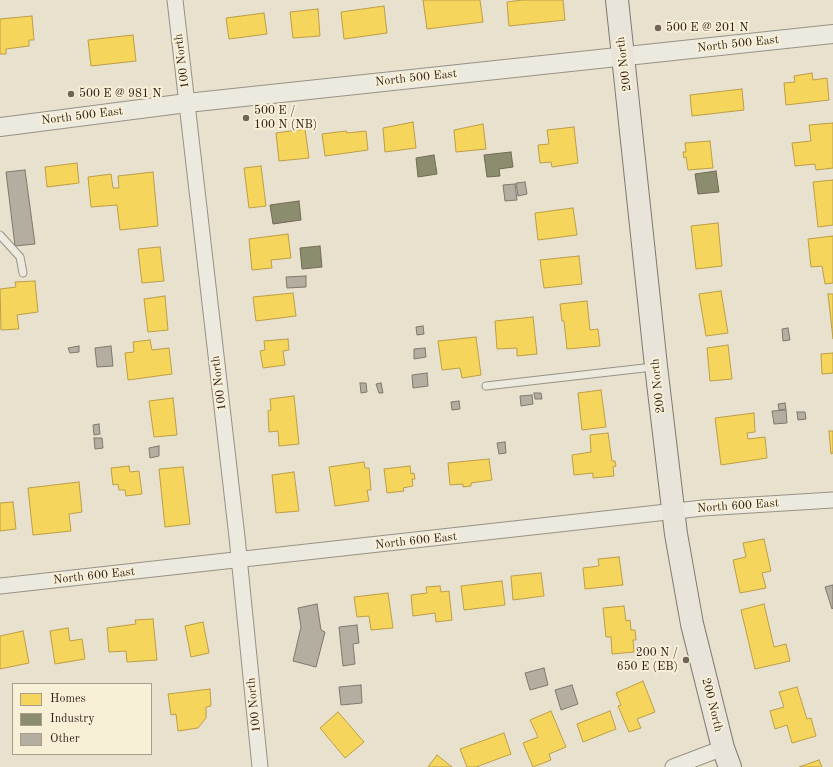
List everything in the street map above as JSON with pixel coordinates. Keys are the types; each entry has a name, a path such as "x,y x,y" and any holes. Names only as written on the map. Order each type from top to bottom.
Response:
{"main road":[{"name":"200 North","path":"617,0 673,512 692,624 727,757"}],"street":[{"name":"100 North","path":"175,0 239,560 260,767"},
{"name":"North 500 East","path":"0,127 187,103 833,34"},
{"name":"North 600 East","path":"0,586 703,508 833,500"},
{"path":"673,767 727,757"}],"lane":[{"path":"0,235 20,257 23,273"},
{"path":"486,386 656,366"}],"building: Homes":[{"path":"423,0 480,0 483,22 427,29"},
{"path":"522,0 563,0 565,20 509,26 507,2"},
{"path":"384,6 387,33 344,39 341,12"},
{"path":"318,9 320,36 293,38 290,12"},
{"path":"264,13 267,34 229,39 226,18"},
{"path":"32,16 34,40 29,40 29,46 6,49 6,54 0,54 0,19"},
{"path":"133,35 136,61 91,66 88,40"},
{"path":"812,73 813,80 827,78 829,100 786,105 784,83 795,82 794,76"},
{"path":"742,89 744,110 692,116 690,95"},
{"path":"413,122 416,148 385,152 383,128"},
{"path":"833,123 833,168 816,170 815,164 795,166 792,143 811,141 809,125"},
{"path":"483,124 486,149 456,152 454,130"},
{"path":"574,127 578,163 552,167 551,162 540,163 538,145 549,144 547,130"},
{"path":"305,129 309,158 279,161 276,133"},
{"path":"346,131 347,133 366,131 368,150 325,156 322,134"},
{"path":"710,141 713,168 688,170 686,157 684,158 683,152 686,152 685,143"},
{"path":"77,163 79,183 47,187 45,167"},
{"path":"261,166 266,206 249,208 244,168"},
{"path":"153,172 158,226 120,230 117,205 91,207 88,177 111,174 113,188 119,188 118,176"},
{"path":"833,180 833,225 818,227 813,182"},
{"path":"573,208 577,235 538,240 535,213"},
{"path":"718,223 722,266 696,269 691,226"},
{"path":"288,234 291,258 271,260 272,268 252,270 249,239"},
{"path":"833,236 833,283 825,284 822,266 811,267 808,239"},
{"path":"160,247 164,281 142,283 138,249"},
{"path":"579,256 582,284 544,288 540,260"},
{"path":"35,281 38,312 17,315 19,329 1,330 0,289 16,287 15,282"},
{"path":"721,291 728,333 706,336 699,294"},
{"path":"293,293 296,316 256,321 253,297"},
{"path":"828,294 833,294 833,339"},
{"path":"165,296 168,330 148,332 144,299"},
{"path":"587,301 590,330 598,329 600,346 567,349 564,321 562,321 560,304"},
{"path":"533,317 537,354 517,356 517,348 497,349 495,321"},
{"path":"476,337 481,375 462,378 460,368 442,370 438,341"},
{"path":"288,339 289,350 283,351 285,365 263,368 260,351 265,350 264,341"},
{"path":"150,340 152,350 169,348 172,374 128,380 125,353 134,352 133,342"},
{"path":"728,345 732,379 710,381 707,348"},
{"path":"833,353 833,373 822,374 821,354"},
{"path":"601,390 606,427 582,430 578,393"},
{"path":"294,396 299,444 279,446 278,431 269,432 268,411 271,410 270,399"},
{"path":"173,398 177,435 154,437 149,401"},
{"path":"754,413 755,432 747,433 748,439 765,437 767,458 721,465 715,418"},
{"path":"829,431 833,431 833,453 831,454"},
{"path":"608,433 612,461 615,461 616,466 613,467 614,476 593,478 593,473 574,475 572,455 591,452 590,435"},
{"path":"489,459 492,480 471,483 471,486 463,487 463,484 450,485 448,463"},
{"path":"364,462 365,468 369,468 371,490 367,490 369,501 335,506 329,467"},
{"path":"129,466 130,472 139,471 142,494 126,496 125,490 119,490 118,484 113,485 111,468"},
{"path":"410,466 411,474 414,473 415,479 412,479 413,486 403,488 404,491 387,493 384,469"},
{"path":"183,467 190,524 165,527 159,469"},
{"path":"294,472 299,511 276,513 272,475"},
{"path":"79,482 82,512 69,514 71,531 33,535 28,488"},
{"path":"13,502 16,529 0,531 0,503"},
{"path":"764,539 771,571 762,573 766,588 740,593 733,560 746,557 743,543"},
{"path":"619,557 623,585 585,589 583,568 599,566 598,559"},
{"path":"541,573 544,596 513,600 511,576"},
{"path":"502,581 505,605 464,610 461,586"},
{"path":"440,586 441,592 449,591 452,620 436,622 435,613 413,616 411,595 427,593 426,587"},
{"path":"388,593 393,628 371,630 369,616 357,617 354,597"},
{"path":"764,604 774,647 786,644 790,661 755,669 741,610"},
{"path":"624,606 626,621 630,620 631,630 635,630 636,640 633,640 634,652 612,654 611,637 606,637 603,608"},
{"path":"153,619 157,660 127,662 126,651 109,652 107,628 136,624 135,620"},
{"path":"203,622 209,653 191,657 185,626"},
{"path":"68,628 70,641 82,639 85,659 55,664 50,631"},
{"path":"23,631 29,663 0,669 0,636"},
{"path":"643,681 655,712 637,719 641,728 629,732 618,706 621,705 616,693"},
{"path":"797,687 807,719 811,718 816,736 792,743 787,725 775,729 770,711 784,707 779,692"},
{"path":"210,689 211,706 206,707 206,718 198,728 178,731 176,714 171,715 168,694"},
{"path":"551,711 566,747 549,754 551,760 533,767 523,743 538,737 530,720"},
{"path":"610,711 616,729 583,742 577,724"},
{"path":"338,712 364,742 345,758 320,728"},
{"path":"504,733 511,754 476,767 467,767 460,749"},
{"path":"437,755 452,767 428,767"},
{"path":"819,760 822,767 799,767"}],"building: Industry":[{"path":"511,152 513,167 499,169 500,176 487,177 484,155"},
{"path":"434,155 437,174 418,177 416,158"},
{"path":"716,171 719,192 698,194 695,174"},
{"path":"299,201 301,220 273,224 270,205"},
{"path":"320,246 322,267 302,269 300,248"}],"building: Other":[{"path":"25,170 35,244 15,246 6,172"},
{"path":"525,182 527,194 518,196 516,183"},
{"path":"515,184 517,200 505,201 503,185"},
{"path":"306,276 306,287 287,288 286,277"},
{"path":"423,326 424,334 417,335 416,327"},
{"path":"788,328 790,340 783,341 782,329"},
{"path":"79,346 79,352 70,353 68,348"},
{"path":"111,346 113,366 97,367 95,348"},
{"path":"425,348 426,357 414,359 414,349"},
{"path":"427,373 428,386 413,388 412,375"},
{"path":"360,383 366,383 367,392 361,393"},
{"path":"381,383 383,393 379,393 376,384"},
{"path":"534,393 541,393 542,399 535,399"},
{"path":"532,395 533,404 521,406 520,396"},
{"path":"459,401 460,409 452,410 451,402"},
{"path":"785,403 786,409 779,410 778,404"},
{"path":"786,410 787,423 774,424 772,411"},
{"path":"797,412 805,412 806,419 798,420"},
{"path":"99,424 100,434 94,435 93,425"},
{"path":"94,438 102,438 103,448 95,449"},
{"path":"505,442 506,453 499,454 497,443"},
{"path":"159,446 159,456 150,458 149,448"},
{"path":"833,585 833,608 832,609 825,587"},
{"path":"317,604 321,630 325,632 316,667 293,661 301,627 298,608"},
{"path":"357,625 359,643 353,644 355,664 343,666 339,627"},
{"path":"544,668 548,685 530,690 525,673"},
{"path":"361,685 362,703 341,705 339,687"},
{"path":"572,685 578,704 561,710 555,690"}],"place":[{"name":"500 E @ 201 N","path":"658,28"},
{"name":"500 E @ 981 N","path":"71,94"},
{"name":"500 E / 100 N (NB)","path":"246,118"},
{"name":"200 N / 650 E (EB)","path":"686,660"}]}
